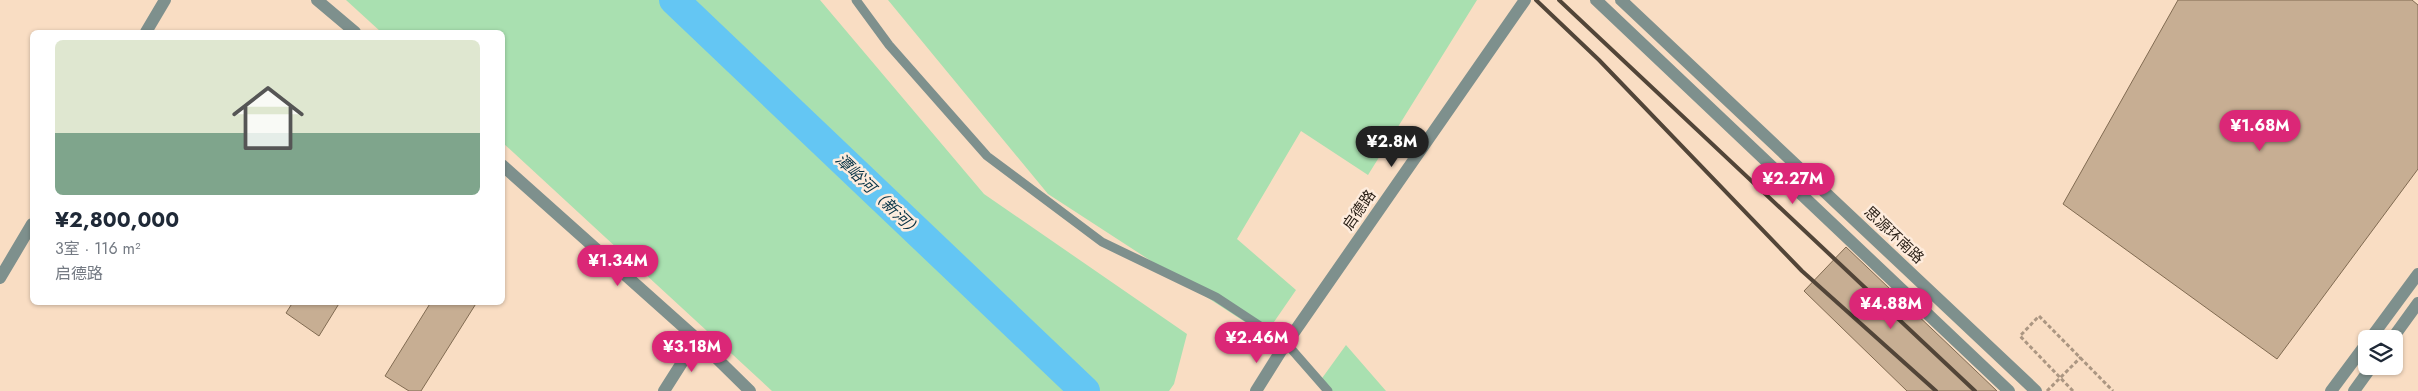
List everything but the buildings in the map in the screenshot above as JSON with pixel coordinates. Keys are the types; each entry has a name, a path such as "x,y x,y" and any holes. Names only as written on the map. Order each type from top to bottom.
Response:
{"street":[{"path":"147,30 165,0"},
{"path":"317,0 354,30"},
{"name":"启德路","path":"1256,391 1284,347 1525,0"},
{"path":"1596,0 2008,391"},
{"name":"思源环南路","path":"1621,0 2036,391"},
{"path":"505,167 697,339 750,391"},
{"path":"0,278 30,227"},
{"path":"2377,330 2418,274"},
{"path":"2398,330 2418,303"},
{"path":"664,391 697,339"},
{"path":"2331,391 2358,355"},
{"path":"2354,391 2366,375"}],"lane":[{"path":"856,0 889,45 987,156 1102,242 1216,297 1284,347 1328,391"}],"path":[{"path":"2074,391 2020,336 2040,316 2113,391"},
{"path":"2046,391 2081,356"}],"green space":[{"path":"346,0 820,0 984,194 1187,334 1174,384 1169,391 772,391 505,145 505,30 379,30"},
{"path":"888,0 1477,0 1368,175 1301,131 1237,239 1296,290 1265,335 1048,194"},
{"path":"1346,345 1386,391 1330,391 1320,381"}],"waterway":[{"name":"潭峪河（新河）","path":"674,0 1085,391"}],"railway":[{"path":"1536,0 1599,60 1802,271 1936,391"},
{"path":"1559,0 1975,391"}]}
